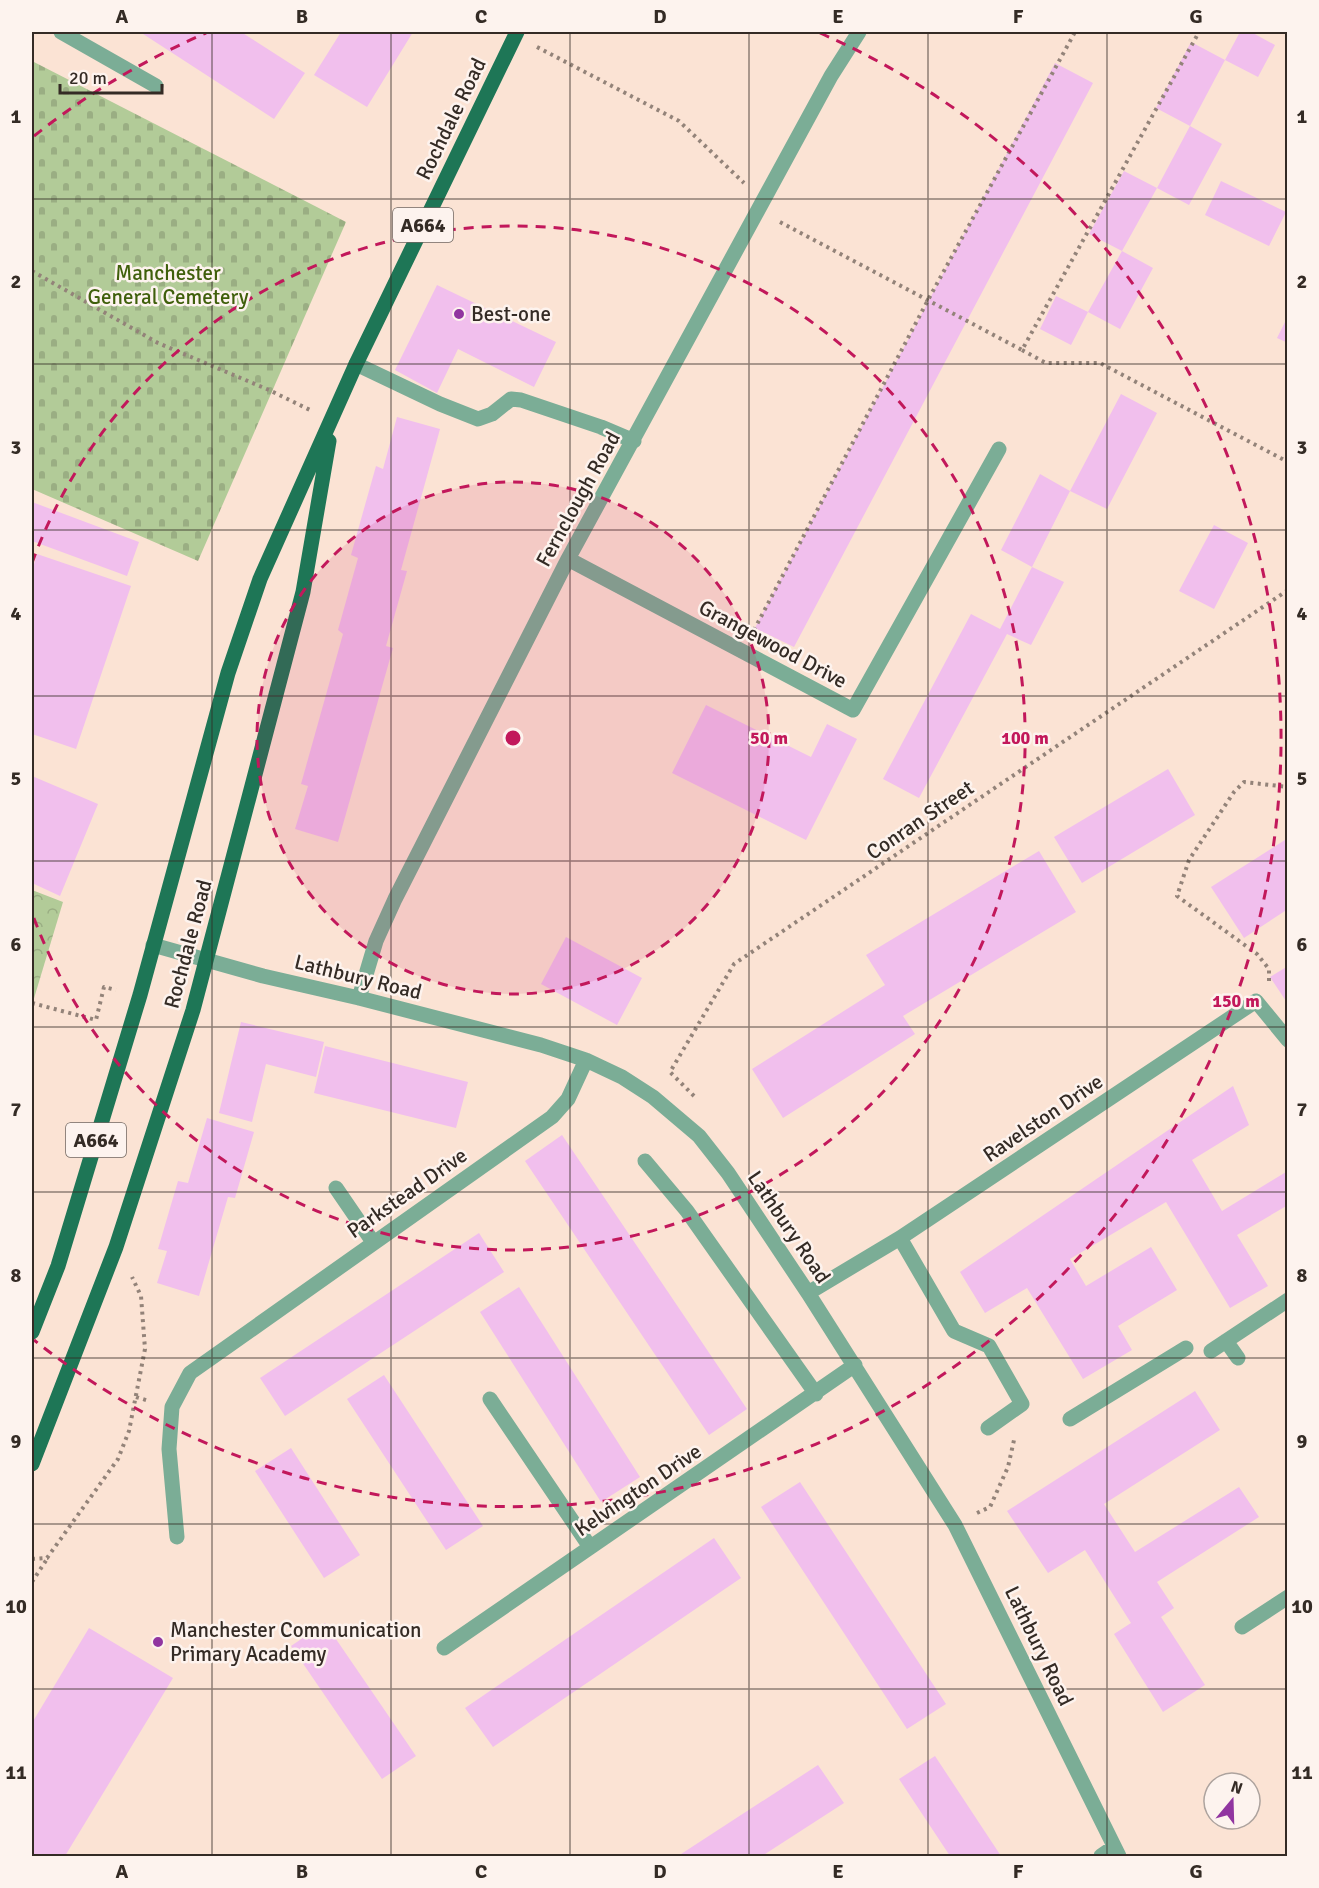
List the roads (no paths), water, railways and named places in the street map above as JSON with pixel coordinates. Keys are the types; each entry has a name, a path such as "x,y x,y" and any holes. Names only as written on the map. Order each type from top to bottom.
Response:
{"main road":[{"name":"Rochdale Road","path":"32,1332 58,1266 140,995 228,673 260,579 356,364 516,33"},
{"name":"Rochdale Road","path":"32,1464 116,1246 193,1010 303,592 332,420"}],"street":[{"path":"61,32 156,86"},
{"name":"Fernclough Road","path":"359,998 376,941 395,898 568,559 831,76 859,32"},
{"path":"356,364 440,404 478,419 492,414 511,399 521,400 601,427 634,441"},
{"name":"Grangewood Drive","path":"568,559 853,710 999,449"},
{"name":"Lathbury Road","path":"153,945 205,961 541,1045 586,1060 622,1077 653,1097 699,1136 728,1173 808,1293 955,1525 1116,1852"},
{"name":"Ravelston Drive","path":"808,1293 900,1238 1256,1001 1287,1040"},
{"name":"Parkstead Drive","path":"177,1537 169,1449 172,1407 190,1373 552,1117 568,1099 586,1060"},
{"path":"645,1161 687,1212 816,1394"},
{"path":"336,1188 374,1242"},
{"path":"900,1238 954,1331 989,1346 1022,1404 988,1428"},
{"path":"1211,1351 1287,1300"},
{"path":"1227,1341 1238,1358"},
{"path":"1070,1419 1186,1348"},
{"name":"Kelvington Drive","path":"444,1648 855,1365"},
{"path":"490,1399 590,1547"},
{"path":"1242,1627 1287,1596"},
{"path":"1101,1857 1116,1852"}],"place":[{"name":"Best-one","path":"459,314"},
{"name":"Manchester Communication Primary Academy","path":"158,1642"}],"park label":[{"name":"Manchester General Cemetery","path":"168,285"}]}
